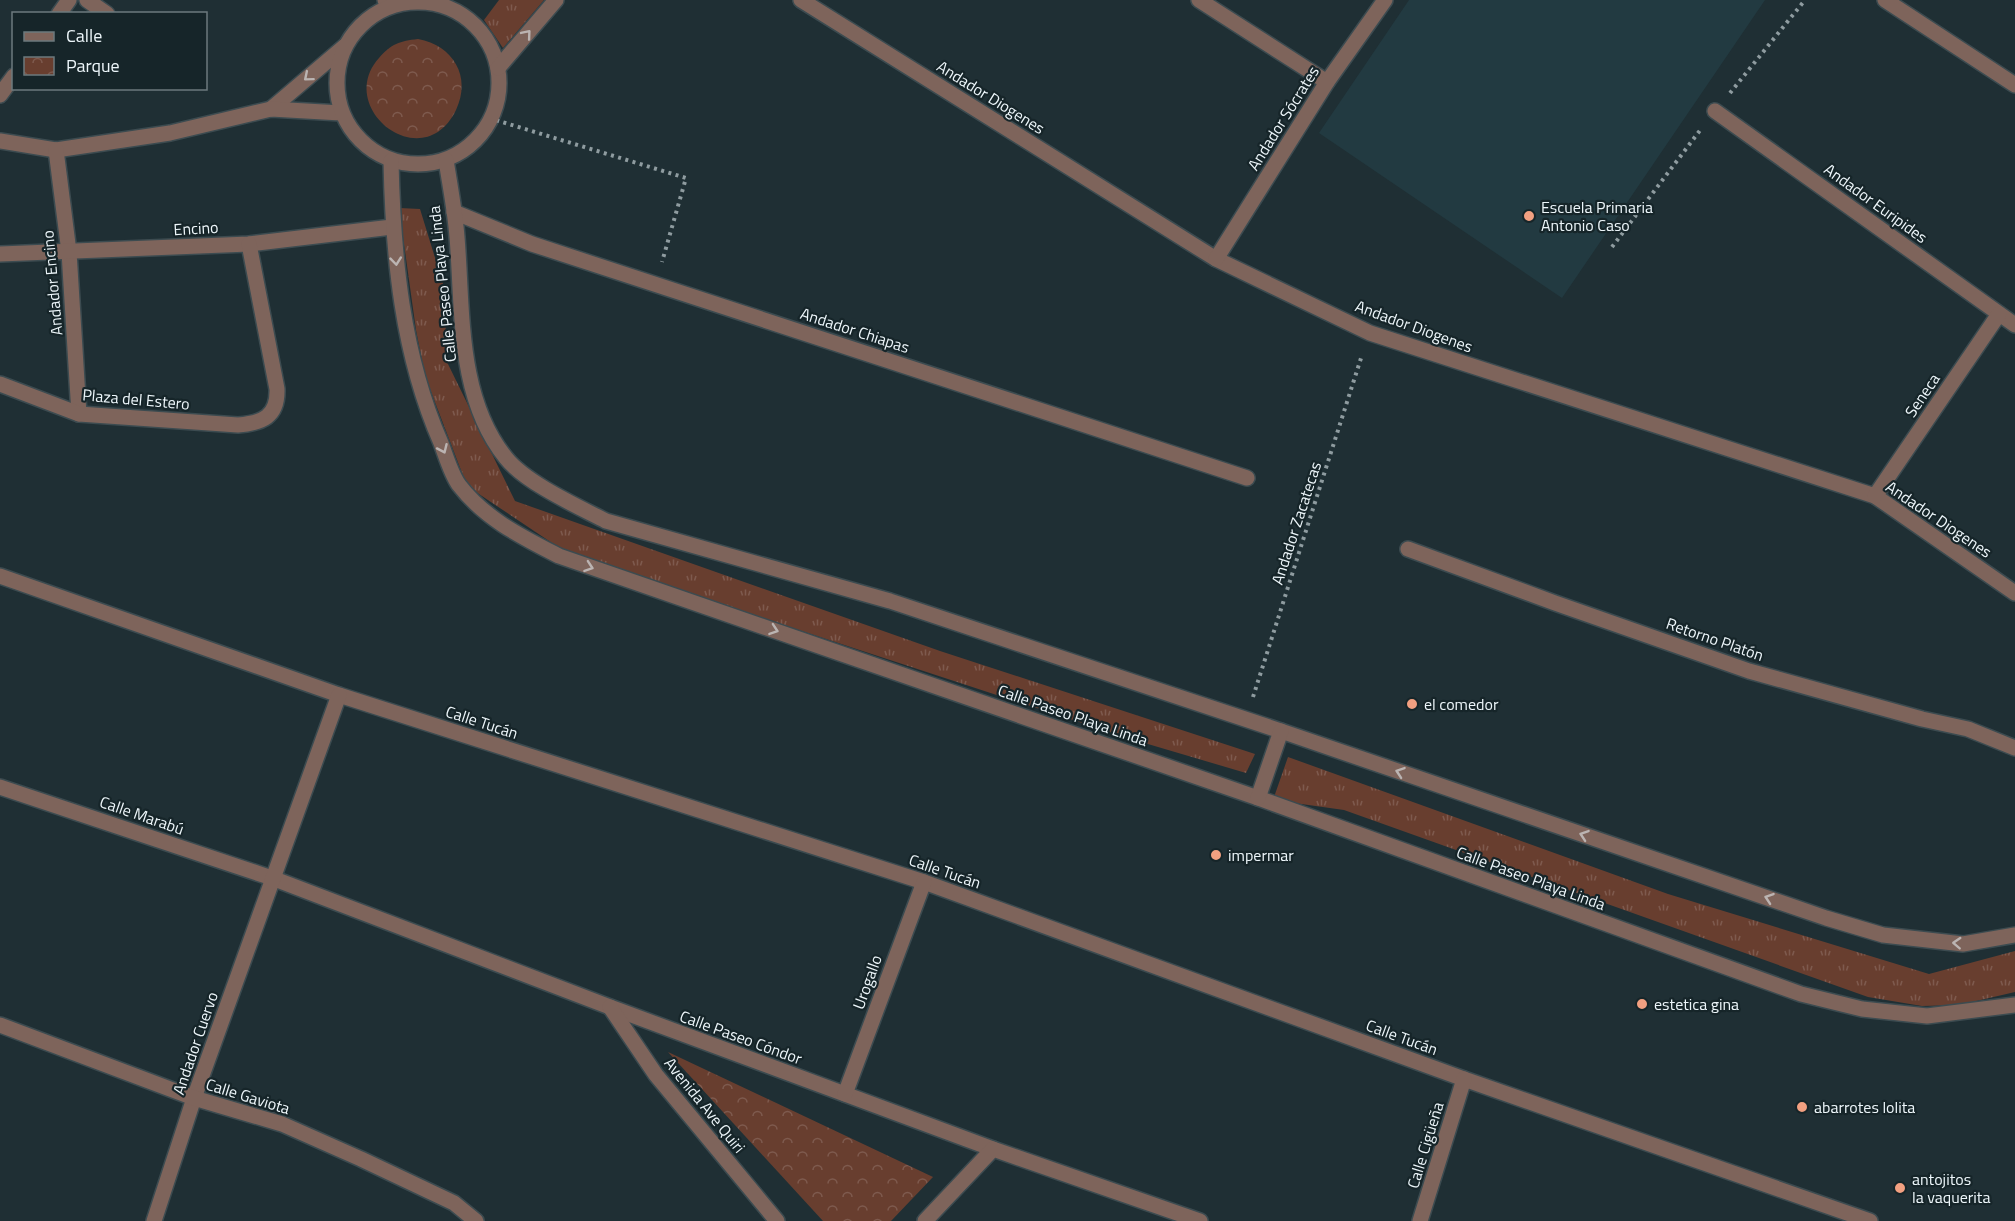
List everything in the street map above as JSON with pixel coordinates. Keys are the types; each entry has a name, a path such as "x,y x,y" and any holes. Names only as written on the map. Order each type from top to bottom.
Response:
{"street":[{"path":"87,0 104,12"},
{"path":"498,68 556,0"},
{"name":"Andador Diogenes","path":"801,0 1216,259 1370,333 1875,496 2015,592"},
{"path":"1199,0 1327,82"},
{"name":"Andador Sócrates","path":"1216,259 1327,82 1385,0"},
{"path":"1885,0 2015,85"},
{"path":"271,109 345,46 364,21 388,3 423,1 448,7 472,21 489,43 498,68 496,106 477,139 446,160 418,165 391,161 361,142 341,113 336,79 345,46"},
{"path":"0,95 12,79"},
{"path":"3,138 56,150 170,133 271,109 341,113"},
{"name":"Andador Euripides","path":"1715,111 2015,325"},
{"name":"Andador Encino","path":"56,150 69,252 79,414"},
{"name":"Calle Paseo Playa Linda","path":"446,160 454,212 460,309 477,405 492,437 518,470 606,521 891,601 1883,935 1963,944 2015,935"},
{"name":"Calle Paseo Playa Linda","path":"391,161 392,227 398,285 410,354 431,420 458,484 487,514 508,529 559,556 1258,798 1801,994 1862,1009 1927,1016 2015,1005"},
{"name":"Andador Chiapas","path":"454,212 532,244 1247,478"},
{"name":"Encino","path":"0,254 249,243 392,227"},
{"name":"Plaza del Estero","path":"0,384 79,414 238,425 257,423 272,413 278,400 249,243"},
{"name":"Seneca","path":"1875,496 1999,314"},
{"name":"Retorno Platón","path":"1408,549 1749,671 1922,719 1968,729 2015,748"},
{"name":"Calle Tucán","path":"0,576 339,695 924,882 1464,1079 1870,1221"},
{"name":"Andador Cuervo","path":"154,1221 194,1098 339,695"},
{"path":"1258,798 1281,731"},
{"name":"Calle Marabú","path":"0,787 272,878"},
{"name":"Calle Paseo Cóndor","path":"272,878 610,1007 993,1149 1200,1221"},
{"name":"Urogallo","path":"845,1094 924,882"},
{"name":"Avenida Ave Quiri","path":"610,1007 656,1075 777,1221"},
{"name":"Calle Gaviota","path":"0,1025 194,1098 282,1124 454,1203 476,1221"},
{"name":"Calle Cigüeña","path":"1420,1221 1464,1079"},
{"path":"925,1221 993,1149"}],"path":[{"path":"489,118 686,178 656,283"},
{"name":"Andador Zacatecas","path":"1246,721 1370,333"}],"shaded area":[{"name":"Escuela Primaria Antonio Caso","path":"1409,0 1765,0 1562,298 1319,133"}],"green space":[{"path":"499,0 544,0 503,48 484,20"},
{"path":"418,39 430,42 450,55 456,64 462,86 456,110 441,129 424,138 405,137 388,128 375,114 367,97 368,77 379,58 396,44"},
{"path":"399,208 420,209 444,287 447,362 515,501 940,651 1255,754 1246,773 1131,739 570,555 467,486 425,376 416,330"},
{"path":"1288,757 1668,894 1929,974 2015,951 2015,992 1959,1005 1922,1006 1868,997 1344,810 1273,800"},
{"path":"668,1052 933,1177 891,1221 823,1221"}],"place":[{"name":"Escuela Primaria Antonio Caso","path":"1529,216"},
{"name":"el comedor","path":"1412,704"},
{"name":"impermar","path":"1216,855"},
{"name":"estetica gina","path":"1642,1004"},
{"name":"abarrotes lolita","path":"1802,1107"},
{"name":"antojitos la vaquerita","path":"1900,1188"}]}
